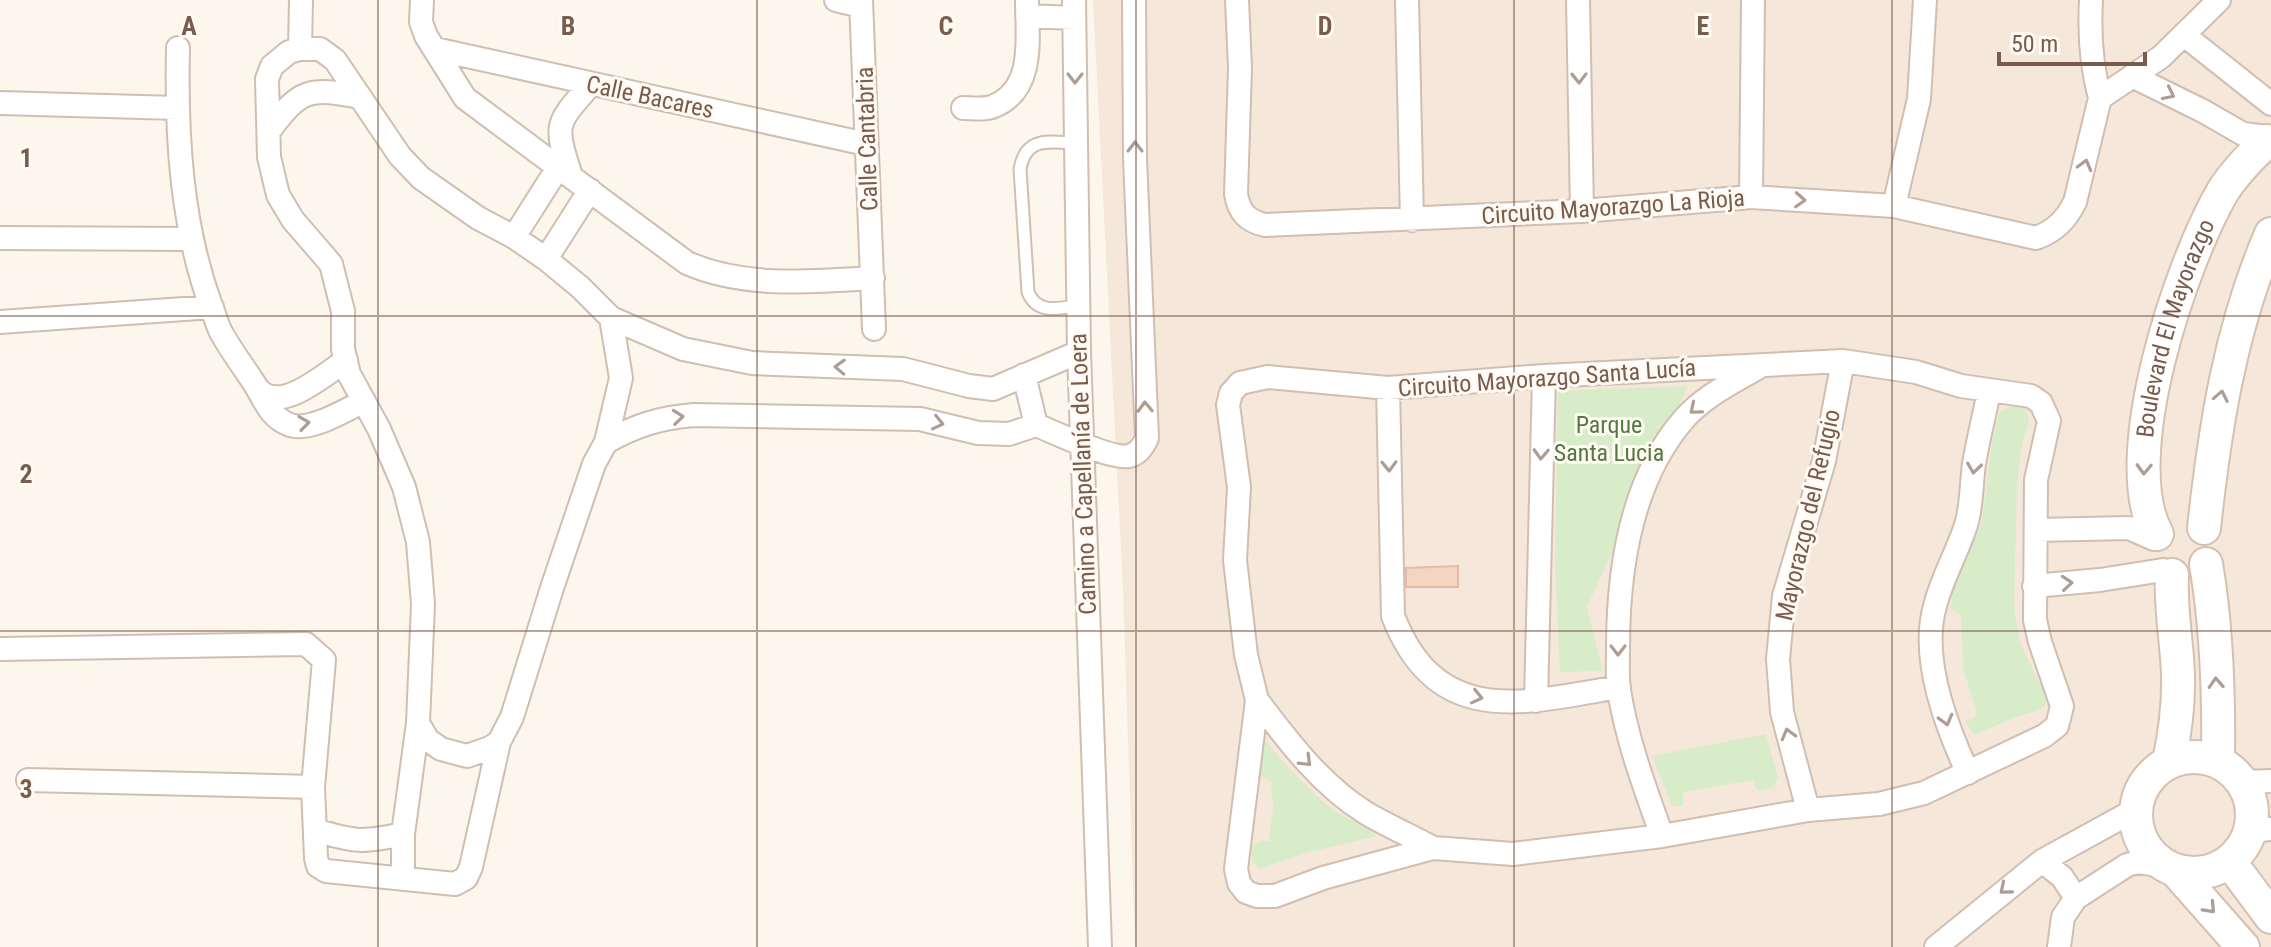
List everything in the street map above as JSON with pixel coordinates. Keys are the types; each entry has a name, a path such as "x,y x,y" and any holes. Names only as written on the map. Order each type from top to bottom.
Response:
{"street":[{"path":"300,49 301,0"},
{"path":"422,0 421,22 465,98 687,263 704,270 766,281 873,278"},
{"path":"836,0 861,3"},
{"path":"606,442 633,427 661,418 694,415 920,419 978,433 1009,434 1036,425 1124,457 1137,452 1147,438 1135,159 1134,0"},
{"name":"Circuito Mayorazgo La Rioja","path":"1237,0 1240,68 1236,194 1238,208 1254,222 1265,225 1412,220 1582,211 1751,197 1894,206 2036,238 2051,233 2069,214 2075,202 2100,98 2092,71 2091,0"},
{"path":"1407,0 1412,220"},
{"path":"1578,0 1582,211"},
{"path":"1751,197 1753,0"},
{"path":"1894,206 1919,99 1925,0"},
{"path":"2100,98 2134,77 2184,35 2219,0"},
{"name":"Calle Cantabria","path":"861,3 874,329"},
{"path":"963,108 993,107 1014,92 1027,67 1027,8 1074,9"},
{"name":"Camino a Capellanía de Loera","path":"1074,9 1079,352 1100,947"},
{"path":"2184,35 2271,104"},
{"path":"178,48 177,108 181,170 191,239 221,333 258,389 268,410 290,425 301,426 328,418 364,401"},
{"path":"403,879 403,834 418,723 423,604 418,542 404,487 349,374 343,349 343,311 331,264 293,220 278,195 269,157 267,79 272,66 289,52 320,49 335,60 400,156 421,178 478,218 546,259 611,318 683,349 752,363 903,369 993,389 1079,352"},
{"name":"Calle Bacares","path":"435,49 866,144"},
{"path":"2134,77 2243,134 2269,138"},
{"path":"514,237 565,171 561,124 565,113 591,84"},
{"path":"269,131 289,103 307,94 325,90 360,97"},
{"path":"0,103 177,108"},
{"name":"Boulevard El Mayorazgo","path":"2156,536 2144,497 2146,430 2160,356 2182,280 2223,192 2240,166 2269,138"},
{"path":"546,259 590,190"},
{"path":"2218,761 2211,591 2206,564 2211,546 2204,528 2217,418 2228,364 2242,311 2271,234"},
{"path":"0,238 191,239"},
{"path":"0,322 212,307"},
{"path":"0,649 306,644 324,660 313,787 318,866 326,871 455,884 466,878 471,867 499,742 512,717 594,464 606,442 621,378 611,318"},
{"path":"258,389 276,399 286,396 304,388 346,360"},
{"name":"Circuito Mayorazgo Santa Lucía","path":"1843,361 1916,372 1989,392 2031,396 2047,412 2047,433 2036,480 2035,620 2048,667 2058,688 2062,715 2057,726 1924,793 1879,804 1808,810 1662,836 1513,854 1433,848 1323,878 1275,896 1257,896 1246,892 1239,883 1236,855 1257,700 1246,655 1235,560 1239,487 1228,405 1231,393 1247,380 1268,377 1388,388 1544,376 1843,361"},
{"name":"Mayorazgo del Refugio","path":"1808,810 1782,712 1778,659 1784,596 1824,461 1843,361"},
{"path":"1662,836 1630,743 1619,687 1621,574 1633,519 1649,476 1666,444 1700,404 1760,366"},
{"path":"1024,375 1036,425"},
{"path":"1536,701 1544,376"},
{"path":"1388,388 1393,616 1412,656 1442,683 1470,697 1511,703 1619,687"},
{"path":"1968,773 1950,735 1935,678 1933,611 1942,581 1966,526 1974,465 1989,392"},
{"path":"2169,762 2176,729 2178,674 2168,572 2154,553 2156,536 2163,527 2179,519 2204,528"},
{"path":"2036,530 2129,528 2156,536"},
{"path":"2034,586 2168,572 2191,576 2206,564"},
{"name":"Circuito Mayorazgo Santa Lucía","path":"1257,700 1291,746 1321,776 1364,811 1433,848"},
{"path":"418,723 434,745 467,756 499,742"},
{"path":"2059,947 2063,917 2076,898 2127,865 2138,862 2170,869 2195,874 2213,871 2230,862 2261,830 2253,814 2251,797 2257,782 2218,761 2185,757 2169,762 2146,782 2135,810 2138,832 2148,852 2170,869 2243,947"},
{"path":"28,780 313,787"},
{"path":"1936,947 2042,861 2135,810"},
{"path":"315,830 369,842 403,834"},
{"path":"2042,861 2062,877 2076,898"},
{"path":"2230,862 2271,917"}],"lane":[{"path":"1075,143 1042,142 1027,150 1020,169 1030,299 1036,306 1049,309 1079,306"}],"shaded area":[{"path":"1093,0 2271,0 2271,947 1135,947 1123,589"}],"green space":[{"name":"Parque Santa Lucia","path":"1688,386 1587,607 1603,671 1560,672 1555,561 1558,391"},
{"path":"2017,406 2026,409 2029,421 2022,444 2017,486 2014,610 2020,642 2048,701 2040,710 2012,718 1975,735 1965,721 1975,717 1976,710 1963,668 1961,614 1950,608 1954,584 1981,526 1999,413"},
{"path":"1766,734 1778,778 1774,787 1758,791 1752,780 1683,792 1683,806 1672,806 1652,756"},
{"path":"1263,738 1324,802 1377,836 1306,853 1260,869 1253,862 1250,848 1260,841 1269,841 1273,808 1271,781 1258,775"}],"building":[{"path":"1458,566 1458,587 1406,587 1406,568"}]}
